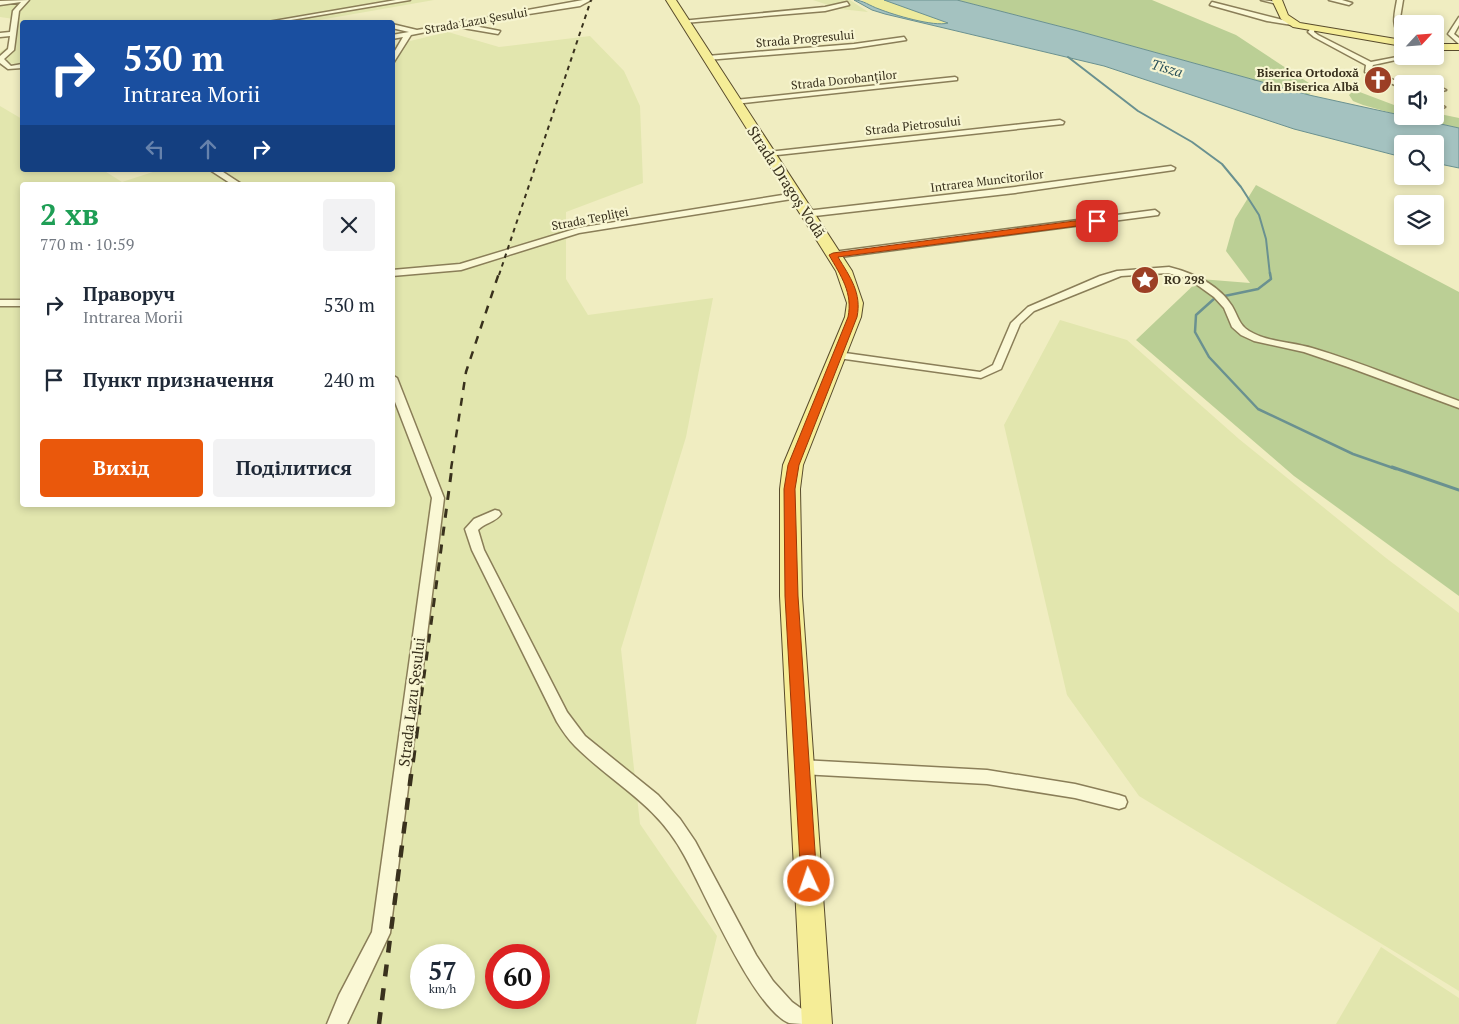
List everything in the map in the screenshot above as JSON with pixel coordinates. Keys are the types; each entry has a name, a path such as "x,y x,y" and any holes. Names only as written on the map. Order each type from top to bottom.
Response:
{"main road":[{"name":"Strada Dragoș Vodă","path":"671,0 833,255 850,284 856,303 853,317 838,355 801,442 791,475 791,596 817,1024"},
{"path":"1277,1 1284,17 1292,23 1313,29 1394,42"},
{"path":"1444,47 1458,46"}],"street":[{"path":"0,3 26,0"},
{"path":"20,74 0,60 12,50 16,11 26,0"},
{"path":"283,20 407,0"},
{"name":"Strada Lazu Șesului","path":"395,36 414,30 580,4 588,0"},
{"path":"1264,0 1277,1"},
{"path":"1332,0 1349,3"},
{"path":"1398,15 1400,0"},
{"path":"684,21 825,9 847,4"},
{"path":"1212,4 1267,20 1292,23"},
{"path":"1458,46 1451,34 1459,19"},
{"path":"453,25 498,32"},
{"path":"395,27 414,30 395,58"},
{"path":"1313,29 1311,32 1316,36 1370,64 1394,59"},
{"path":"0,35 13,34"},
{"name":"Strada Progresului","path":"707,58 854,46 904,39"},
{"path":"1370,64 1367,71 1394,83"},
{"path":"0,69 20,66"},
{"name":"Strada Dorobanților","path":"735,102 955,79"},
{"name":"Strada Pietrosului","path":"768,154 1060,122"},
{"name":"Intrarea Muncitorilor","path":"806,214 1015,190 1171,168"},
{"path":"217,172 234,182"},
{"name":"Strada Tepliței","path":"395,273 462,267 578,231 795,196"},
{"path":"833,255 1155,213"},
{"path":"838,355 981,375 997,367 1016,322 1031,309 1104,278 1130,271 1169,270 1192,277 1220,298 1236,325 1245,333 1258,339 1307,350 1352,365 1459,405"},
{"path":"0,303 20,303"},
{"name":"Strada Lazu Șesului","path":"337,1024 341,1009 369,962 381,933 438,498 395,386"},
{"path":"494,514 478,522 471,530 478,550 562,717 580,742 652,799 673,823 692,851 755,970 775,998 796,1019 806,1024"},
{"path":"801,768 987,777 1075,791 1119,802"}],"green space":[{"path":"0,0 434,0 319,20 20,20 20,65 0,62 0,52 8,47 14,19 0,17"},
{"path":"813,0 850,0 868,12 840,9"},
{"path":"957,0 1152,0 1236,35 1315,87 1309,95 1078,31"},
{"path":"448,32 499,47 590,36 624,71 640,106 643,183 566,212 566,279 588,315 713,298 686,437 621,649 640,824 717,936 696,1024 0,1024 0,106 20,118 20,172 106,172 122,182 153,172 395,172 395,45"},
{"path":"1357,91 1394,105 1394,114 1353,101 1349,95"},
{"path":"1444,115 1459,118 1459,128 1444,124"},
{"path":"1256,185 1459,292 1459,596 1294,476 1136,340 1200,279 1250,283 1226,251 1235,219"},
{"path":"1060,320 1127,340 1239,439 1386,558 1459,613 1459,991 1139,796 1067,695 1004,425"},
{"path":"1381,947 1459,998 1459,1024 1336,1024"}],"sand":[{"path":"862,0 884,0 948,23 929,23 903,18 868,5"}],"water":[{"name":"Tisza","path":"854,0 904,17 942,24 948,23 884,0 957,0 1078,31 1309,95 1394,114 1394,125 1444,125 1459,128 1459,168 1444,165 1444,135 1394,135 1394,155 1294,129 1104,66 872,10"}],"waterway":[{"path":"1068,57 1138,111 1192,142 1222,164 1241,187 1259,215 1266,239 1270,275"},
{"path":"1270,273 1271,279 1258,289 1215,298 1196,315 1195,332 1209,357 1258,409 1353,454 1396,469"},
{"path":"1392,467 1459,490"}],"railway":[{"path":"499,275 591,0"},
{"path":"451,469 466,372 499,273"},
{"path":"419,714 452,467"},
{"path":"379,1024 419,713"}],"place":[{"name":"Biserica Ortodoxă din Biserica Albă","path":"1378,80"},
{"name":"RO 298","path":"1145,280"}],"route":[{"path":"809,881 791,596 790,489 793,465 801,442 838,355 853,317 856,303 844,270 833,255 1097,221"}]}
